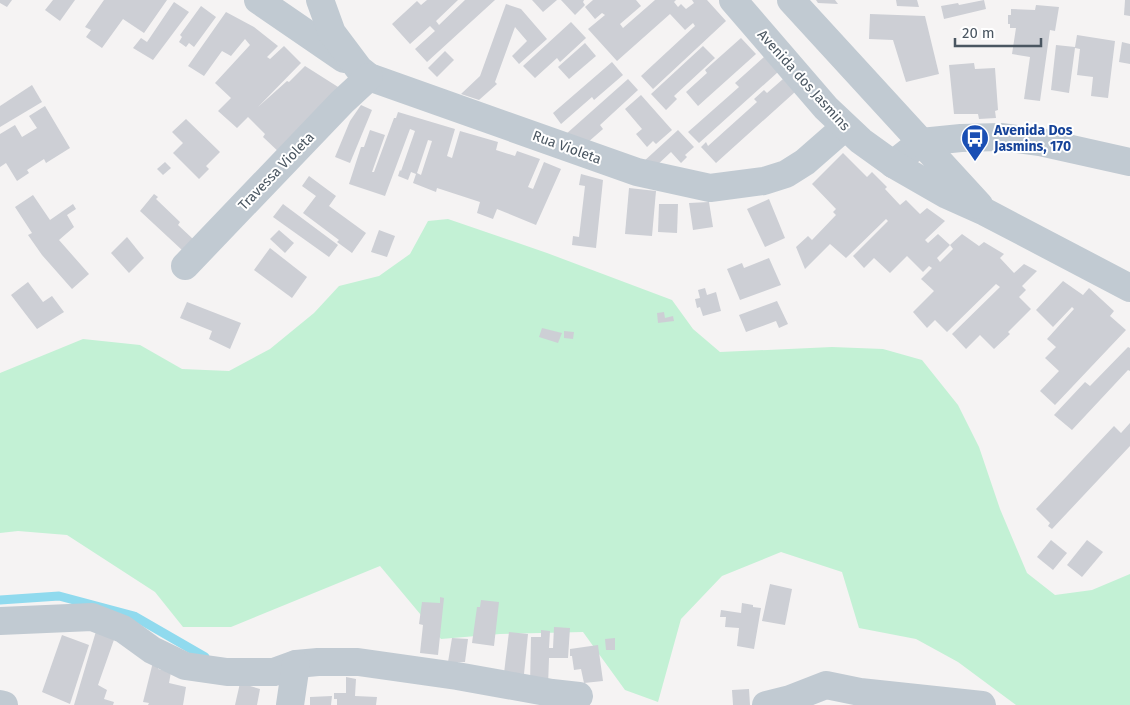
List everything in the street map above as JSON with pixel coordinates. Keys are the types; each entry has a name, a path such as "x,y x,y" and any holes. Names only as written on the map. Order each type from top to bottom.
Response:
{"street":[{"name":"Rua Violeta","path":"258,0 364,73 638,172 710,188 764,181 786,174 804,162 844,127"},
{"path":"320,0 332,33 364,73"},
{"name":"Avenida dos Jasmins","path":"733,0 826,108 861,142 893,164 947,195 985,212 1130,288"},
{"name":"Avenida dos Jasmins","path":"791,0 959,181 985,212"},
{"name":"Travessa Violeta","path":"185,266 342,102 364,73"},
{"path":"893,164 921,142 960,138 1000,137 1040,142 1130,162"},
{"path":"0,621 92,617 123,629 152,650 185,666 227,672 274,672 296,664 358,662 457,676 552,694 579,696"},
{"path":"290,705 296,664"},
{"path":"766,705 790,699 826,685 860,692 982,705"},
{"path":"0,704 4,705"}],"green space":[{"path":"448,219 547,253 672,300 693,329 720,352 832,347 883,349 922,360 958,405 979,447 1000,509 1027,573 1055,595 1092,590 1130,574 1130,705 1016,705 958,662 916,639 859,628 842,572 781,552 722,576 681,619 658,702 625,690 583,632 500,634 441,639 380,566 231,627 183,627 155,592 67,535 18,531 0,533 0,373 83,339 140,345 182,369 229,371 270,349 314,313 339,286 379,276 410,254 428,221"}],"building":[{"path":"0,0 12,0 7,7 0,3"},
{"path":"53,0 75,0 60,21 45,10"},
{"path":"104,0 167,0 144,33 123,19 102,48 86,37 91,30 85,27"},
{"path":"427,0 458,0 436,21 439,25 465,0 495,0 427,62 415,49 435,31 430,26 410,44 392,24 417,1 421,5"},
{"path":"532,0 557,0 543,12"},
{"path":"561,0 584,0 585,5 575,15"},
{"path":"593,0 636,0 641,6 620,24 623,28 655,0 676,0 674,2 678,7 681,4 686,9 694,3 692,0 707,0 726,21 653,89 641,76 695,26 693,23 685,30 670,14 617,61 588,29 605,15 602,13 595,19 585,7"},
{"path":"816,0 835,0 838,4 818,3"},
{"path":"896,0 917,0 919,7 897,6"},
{"path":"984,0 986,9 944,19 941,6"},
{"path":"1125,0 1130,0 1130,16 1124,15"},
{"path":"174,2 189,12 153,60 133,48 141,38 147,42"},
{"path":"506,4 521,9 547,39 519,64 512,56 527,41 515,27 495,82 497,84 479,100 461,94 480,76"},
{"path":"1036,5 1059,7 1055,31 1050,30 1040,101 1024,99 1030,57 1012,54 1016,28 1010,28 1010,24 1008,24 1008,15 1011,15 1011,9 1035,10"},
{"path":"201,6 216,17 194,47 189,43 186,47 179,42 182,37 180,35"},
{"path":"226,12 254,27 278,46 267,57 270,59 284,46 301,63 258,107 287,81 289,82 305,66 346,92 282,155 263,137 265,134 248,117 237,128 218,111 231,98 215,83 250,45 245,39 231,56 222,51 204,76 188,66"},
{"path":"870,14 925,16 939,74 906,82 893,40 869,39"},
{"path":"571,22 586,38 560,62 557,58 535,78 523,66"},
{"path":"1077,35 1115,41 1108,98 1091,96 1093,77 1077,75 1080,49 1075,48 1069,93 1051,90 1056,45 1075,47"},
{"path":"741,38 756,54 698,106 686,92 707,73 705,70"},
{"path":"1122,42 1130,44 1130,64 1119,62"},
{"path":"585,43 596,56 569,79 558,67"},
{"path":"703,46 715,58 674,96 677,99 666,110 651,94"},
{"path":"445,51 454,60 437,77 428,68"},
{"path":"764,57 778,72 699,143 688,132 739,87 735,83"},
{"path":"612,62 623,75 594,100 592,97 561,124 553,113"},
{"path":"974,63 975,69 995,68 998,110 995,111 996,118 979,119 978,114 954,114 949,65"},
{"path":"628,79 638,90 600,125 603,129 587,143 565,135"},
{"path":"783,79 795,92 716,163 701,147 706,142 708,146 757,102 754,99 764,90 767,93"},
{"path":"32,85 42,102 0,127 0,106"},
{"path":"641,95 672,130 656,144 653,141 647,147 636,134 642,129 625,109"},
{"path":"361,105 372,110 350,163 335,157 350,121"},
{"path":"45,106 70,148 46,163 44,159 27,170 29,173 17,181 6,163 0,167 0,134 15,125 22,137 37,128 29,116"},
{"path":"398,112 455,129 447,156 452,158 460,131 498,142 496,150 515,156 517,151 540,159 528,187 533,189 544,162 561,169 536,225 497,209 493,219 477,213 480,202 437,188 436,192 413,183 416,174 411,172 408,180 398,176 415,131 410,129 385,196 349,184 361,147 364,147 370,130 385,135 372,172 374,172 394,118 396,118","holes":["428,140 432,141 421,175 417,173"]},
{"path":"186,119 220,152 206,166 209,169 199,179 173,153 183,143 172,132"},
{"path":"678,130 694,147 685,155 687,157 681,163 671,152 655,167 642,163"},
{"path":"843,153 867,177 872,172 887,187 885,189 900,205 906,200 920,214 927,208 945,221 925,240 928,243 938,234 950,245 962,234 979,246 984,242 1004,254 1000,258 1014,273 1024,264 1037,271 1022,286 1026,290 1019,297 1031,309 1008,332 1010,334 994,349 980,335 966,349 952,334 1000,287 996,284 947,332 935,320 927,328 913,312 934,291 921,279 932,268 929,266 923,272 907,256 890,273 874,258 864,268 853,256 888,221 886,219 846,258 830,244 805,269 796,247 808,236 812,240 836,215 833,212 836,209 812,184","holes":["950,245 953,249 940,262 937,258"]},
{"path":"165,162 171,168 163,175 157,169"},
{"path":"581,174 603,180 596,248 572,245 573,236 579,237 585,186 579,185"},
{"path":"309,176 336,196 329,206 366,233 352,253 337,242 339,240 303,213 316,196 302,186"},
{"path":"629,188 656,191 652,236 625,234"},
{"path":"154,194 158,197 156,199 180,222 178,225 193,239 182,250 140,211"},
{"path":"33,195 50,220 73,204 76,209 67,215 74,227 59,240 89,274 72,289 42,255 28,235 32,233 15,207"},
{"path":"769,199 785,238 765,247 747,209"},
{"path":"709,202 713,227 693,230 689,203"},
{"path":"283,204 338,245 329,257 273,217"},
{"path":"659,204 678,204 677,233 658,232"},
{"path":"279,230 294,243 285,253 270,239"},
{"path":"379,230 395,236 387,257 371,252"},
{"path":"127,237 144,258 129,273 111,253"},
{"path":"270,248 307,277 292,298 254,270"},
{"path":"769,258 781,285 740,300 727,269 742,263 744,268"},
{"path":"1063,281 1083,295 1089,288 1114,311 1110,316 1126,330 1055,405 1040,391 1059,371 1045,358 1056,347 1047,339 1074,309 1072,307 1053,327 1036,310"},
{"path":"28,282 43,302 52,296 64,312 37,329 11,295"},
{"path":"705,288 707,295 716,292 721,311 703,316 700,307 697,308 695,299 700,298 698,290"},
{"path":"777,301 788,324 779,328 776,321 746,332 739,315"},
{"path":"187,302 241,323 230,349 209,339 212,331 180,318"},
{"path":"664,312 665,318 673,316 674,321 658,323 657,313"},
{"path":"542,328 562,333 558,343 539,337"},
{"path":"564,331 574,332 573,339 564,338"},
{"path":"1128,347 1130,348 1130,371 1128,370 1072,430 1054,415 1085,382 1090,386"},
{"path":"1130,423 1130,446 1052,529 1048,526 1050,523 1036,509 1114,426 1121,433"},
{"path":"1051,540 1067,553 1053,570 1037,557"},
{"path":"1087,540 1103,552 1082,577 1067,565"},
{"path":"770,584 792,589 785,625 762,621"},
{"path":"440,597 444,598 438,655 420,653 423,625 419,624 422,602 440,603"},
{"path":"481,600 499,602 494,646 472,643 477,607 480,607"},
{"path":"742,603 761,608 754,649 737,646 739,628 725,627 726,617 720,617 721,610 741,613"},
{"path":"554,627 570,628 568,658 549,658 548,686 530,685 531,637 541,637 541,630 550,631 549,648 553,648"},
{"path":"97,628 116,634 98,685 107,690 104,699 114,702 113,705 74,705"},
{"path":"509,632 528,634 524,674 504,673"},
{"path":"62,635 89,645 70,704 42,692"},
{"path":"452,638 468,639 465,662 448,662"},
{"path":"615,638 615,650 606,650 605,639"},
{"path":"598,645 603,681 584,683 581,669 574,670 570,649"},
{"path":"153,662 159,663 158,669 171,672 169,683 186,687 183,705 148,705 149,703 143,702"},
{"path":"346,677 356,679 355,696 377,697 376,705 337,705 334,693 346,693"},
{"path":"240,683 260,689 257,705 235,705"},
{"path":"749,689 750,705 733,705 732,690"},
{"path":"332,696 331,705 310,705 310,697"}],"waterway":[{"path":"0,600 59,596 134,616 205,657"}],"place":[{"name":"Avenida Dos Jasmins, 170","path":"975,162"}]}
